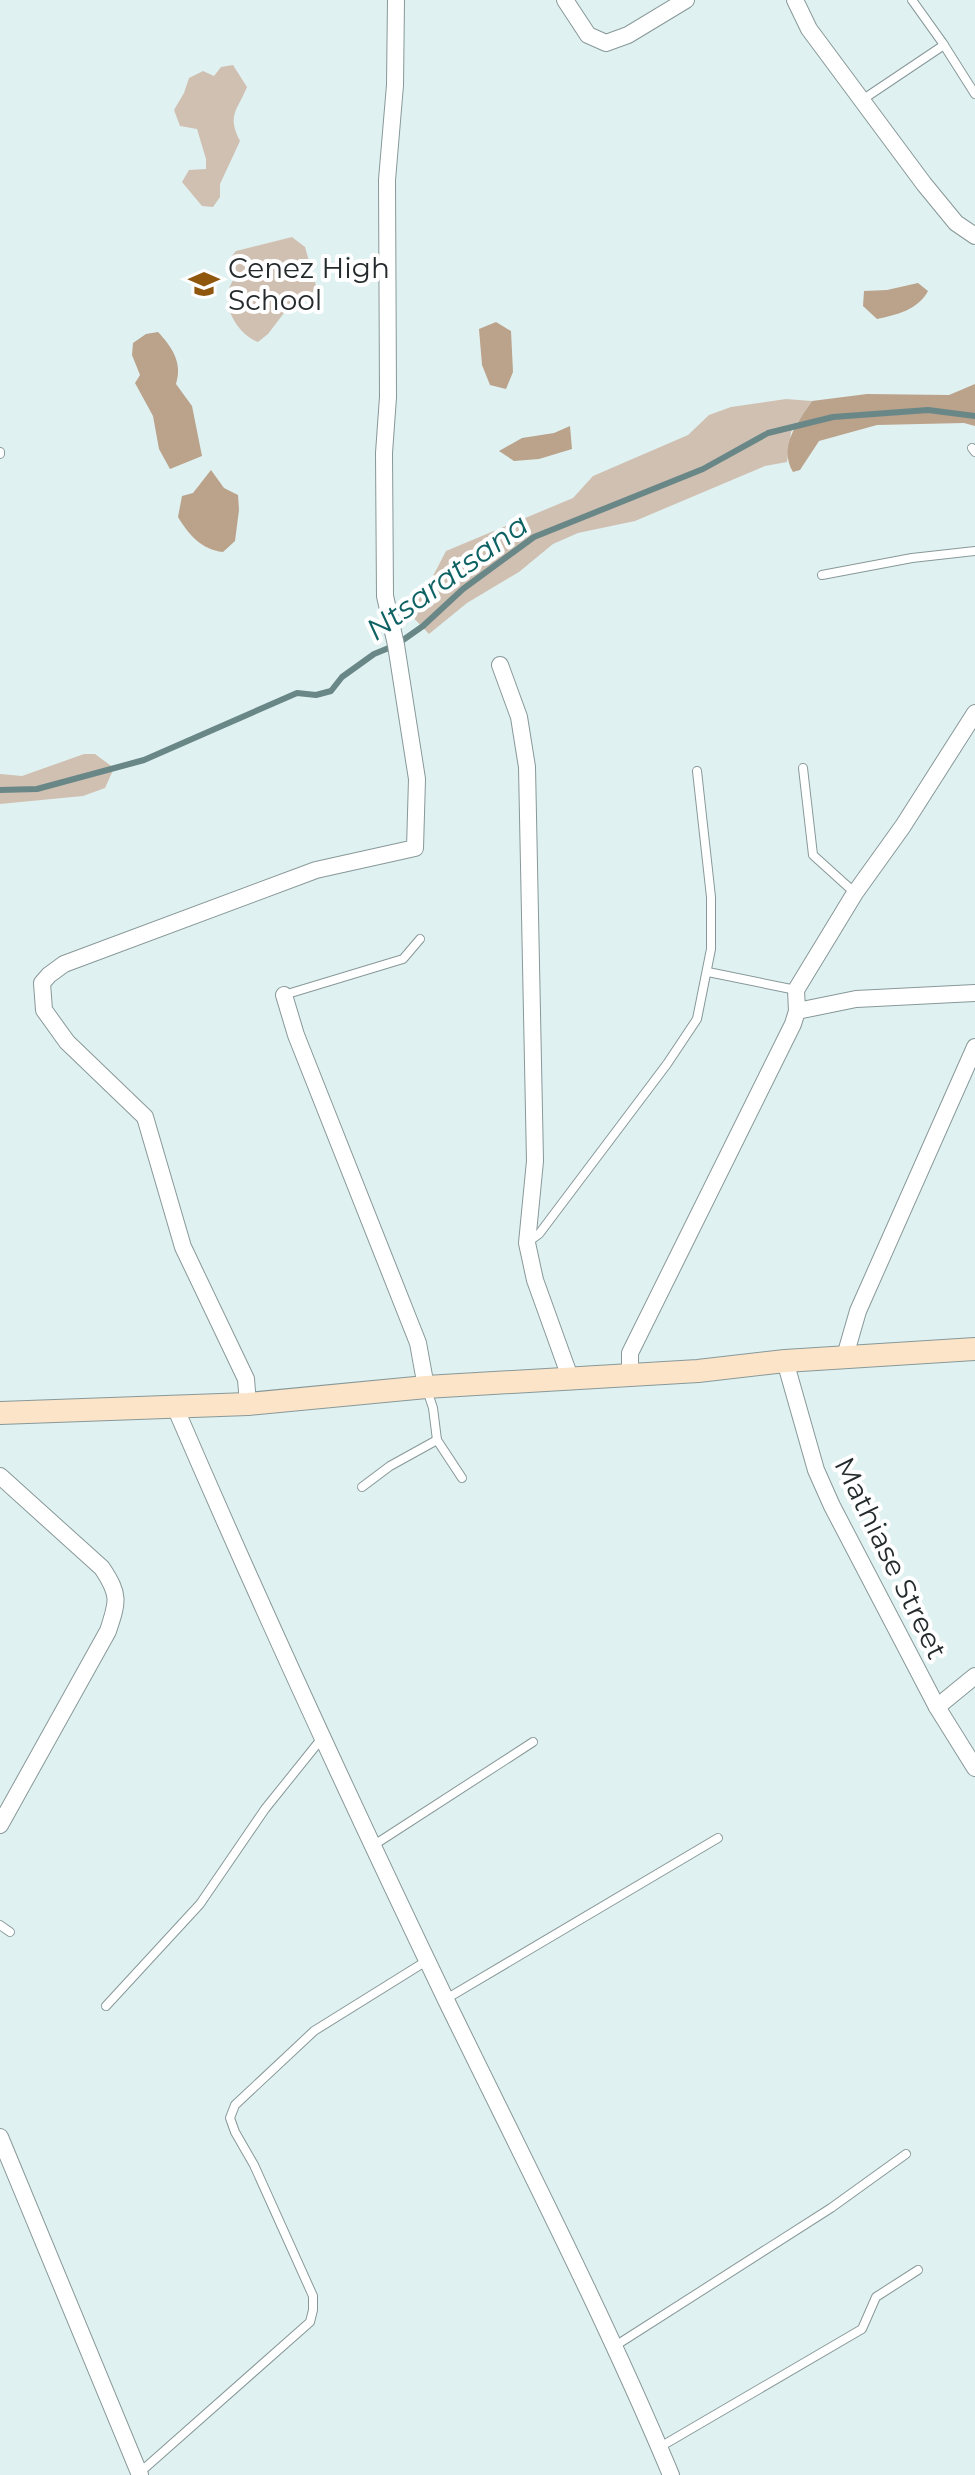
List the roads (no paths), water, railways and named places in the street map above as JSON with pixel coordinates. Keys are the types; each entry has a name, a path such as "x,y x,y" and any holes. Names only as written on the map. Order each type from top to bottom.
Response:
{"main road":[{"path":"0,1413 248,1404 426,1387 630,1376 845,1356 975,1349"}],"street":[{"path":"248,1404 246,1379 183,1247 145,1117 67,1042 44,1010 42,983 64,964 316,870 415,848 417,779 385,596 387,180 395,85 396,0"},
{"path":"565,0 588,35 606,43 628,35 686,0"},
{"path":"795,0 809,29 924,184 956,223 975,236"},
{"path":"500,665 519,717 527,767 535,1161 527,1243 535,1280 571,1380"},
{"path":"630,1376 630,1353 793,1024 797,1011 796,990 855,893 903,826 975,713"},
{"path":"797,1011 856,999 975,993"},
{"path":"284,995 296,1035 418,1343 426,1387"},
{"path":"845,1356 858,1311 975,1047"},
{"name":"Mathiase Street","path":"785,1361 816,1470 832,1506 937,1707 975,1768"},
{"path":"175,1407 322,1737 615,2346 671,2475"},
{"path":"0,1476 102,1568 113,1584 118,1602 108,1631 0,1825"},
{"path":"937,1707 975,1676"},
{"path":"0,2137 138,2474"}],"lane":[{"path":"912,0 975,94"},
{"path":"862,100 944,45"},
{"path":"822,575 912,558 975,551"},
{"path":"803,768 813,855 855,893"},
{"path":"527,1243 539,1234 697,1019 711,949 711,897 697,771"},
{"path":"284,995 403,959 420,939"},
{"path":"708,972 796,990"},
{"path":"426,1387 433,1408 437,1440 462,1478"},
{"path":"362,1487 390,1466 437,1440"},
{"path":"106,2006 200,1904 265,1809 322,1737"},
{"path":"374,1845 533,1742"},
{"path":"446,1999 718,1838"},
{"path":"0,1925 10,1932"},
{"path":"138,2474 310,2322 313,2296 254,2165 235,2132 230,2118 235,2105 314,2031 428,1960"},
{"path":"615,2346 831,2208 906,2154"},
{"path":"660,2447 862,2329 876,2297 918,2270"}],"waterway":[{"name":"Ntsaratsana","path":"0,790 37,789 144,760 297,693 316,695 331,691 342,677 374,654 396,645 423,626 463,589 534,537 703,469 768,433 833,417 928,410 975,416"}],"place":[{"name":"Cenez High School","path":"204,284"}]}
